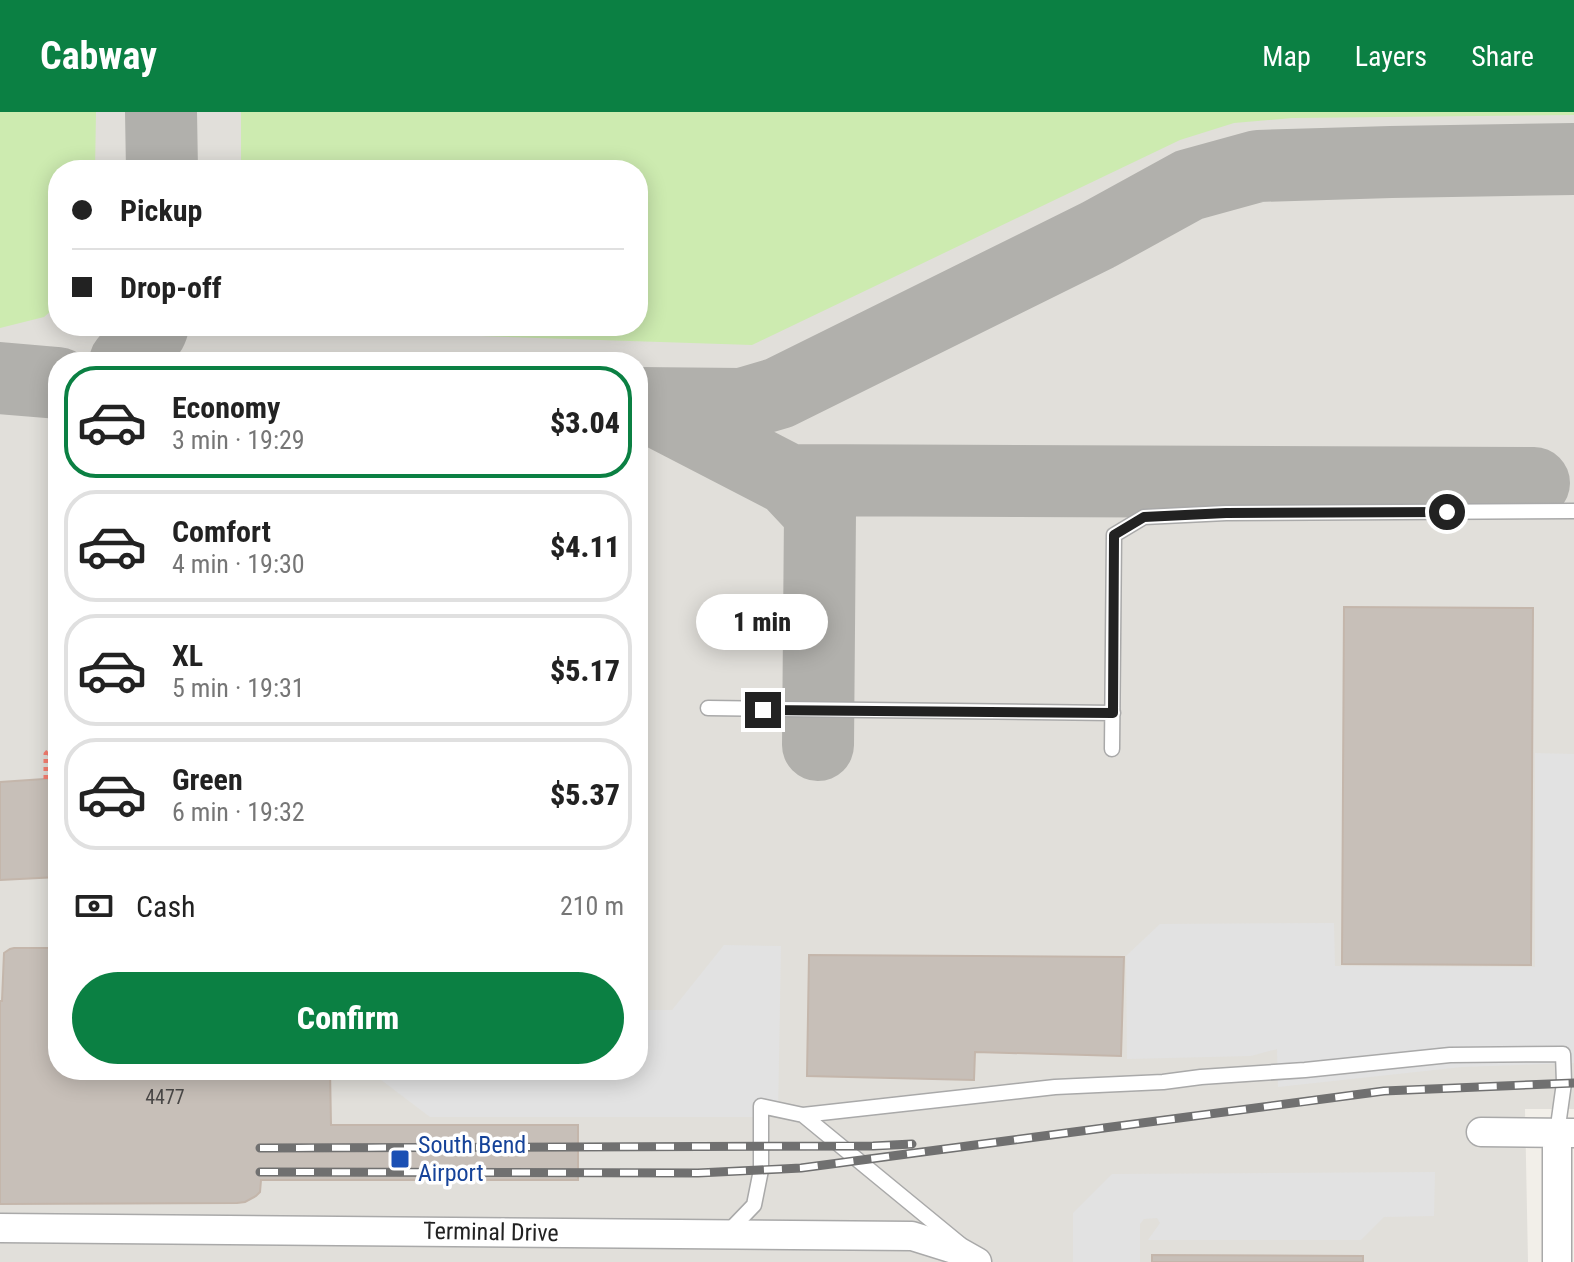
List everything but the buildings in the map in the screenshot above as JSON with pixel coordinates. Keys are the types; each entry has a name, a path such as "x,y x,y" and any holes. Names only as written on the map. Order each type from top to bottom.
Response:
{"street":[{"path":"1481,1132 1565,1133 1557,1262"},
{"name":"Terminal Drive","path":"0,1228 912,1236 954,1249 979,1262"}],"lane":[{"path":"1112,749 1114,535 1144,517 1226,513 1574,511"},
{"path":"708,708 1113,713"},
{"path":"724,1235 754,1205 761,1170 761,1106 803,1115 1055,1087 1163,1082 1450,1055 1563,1054 1565,1133"},
{"path":"803,1115 862,1161 979,1262"}],"path":[{"path":"46,779 48,752"}],"shaded area":[{"path":"0,112 1574,112 1574,1109 1525,1109 1528,1262 0,1262"},
{"path":"1535,753 1574,754 1574,1063 1462,1067 1278,1087 1277,1049 1251,1056 1127,1059 1126,956 1160,924 1334,923 1335,966 1535,967"},
{"path":"724,945 781,946 778,1117 430,1117 381,1080 648,1080 648,1010 672,1010"},
{"path":"1435,1172 1434,1216 1384,1217 1361,1240 1148,1240 1160,1223 1157,1218 1144,1219 1140,1224 1140,1262 1073,1262 1073,1213 1112,1174"}],"green space":[{"path":"0,112 96,112 95,160 48,160 48,314 0,328"},
{"path":"241,112 1574,112 1574,115 1292,118 1234,123 1180,140 752,345 481,336 648,336 648,160 241,160"}],"taxiway":[{"path":"161,112 162,160"},
{"path":"648,403 742,404 779,393 1098,235 1189,185 1258,166 1574,159"},
{"path":"133,352 147,336"},
{"path":"0,378 48,382"},
{"path":"650,408 789,480 1534,483"},
{"path":"789,480 820,513 818,745"}],"railway":[{"path":"260,1172 698,1173 801,1168 1384,1091 1574,1083"},
{"path":"260,1148 912,1144"}],"place":[{"name":"South Bend Airport","path":"400,1159"}],"route":[{"path":"763,710 1113,713 1114,535 1144,517 1226,513 1447,512"}]}
